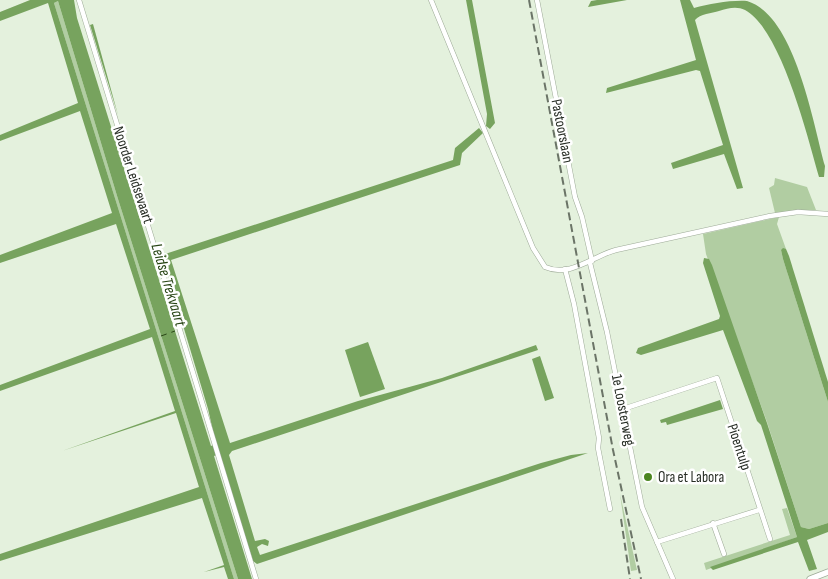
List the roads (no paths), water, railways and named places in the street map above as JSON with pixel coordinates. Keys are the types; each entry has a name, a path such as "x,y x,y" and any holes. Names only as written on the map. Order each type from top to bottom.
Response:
{"street":[{"name":"Noorder Leidsevaart","path":"79,0 101,79 154,241 256,579"},
{"path":"431,0 541,264 550,270 565,269 591,262 603,254 616,250 770,216 798,212 828,214"},
{"name":"Pastoorslaan","path":"537,0 574,197 582,217 591,262"},
{"name":"1e Loosterweg","path":"591,262 642,507 673,579"},
{"name":"1e Loosterweg","path":"565,269 600,438 598,448 610,509"},
{"name":"Pioentulp","path":"623,409 717,378 759,510"},
{"path":"657,542 759,510 770,539"},
{"path":"713,524 724,554"},
{"path":"810,579 828,572"}],"railway":[{"path":"529,0 613,450 641,579"},
{"path":"621,519 630,579"}],"place":[{"name":"Ora et Labora","path":"648,477"}],"water label":[{"name":"Leidse Trekvaart","path":"168,285"}]}
